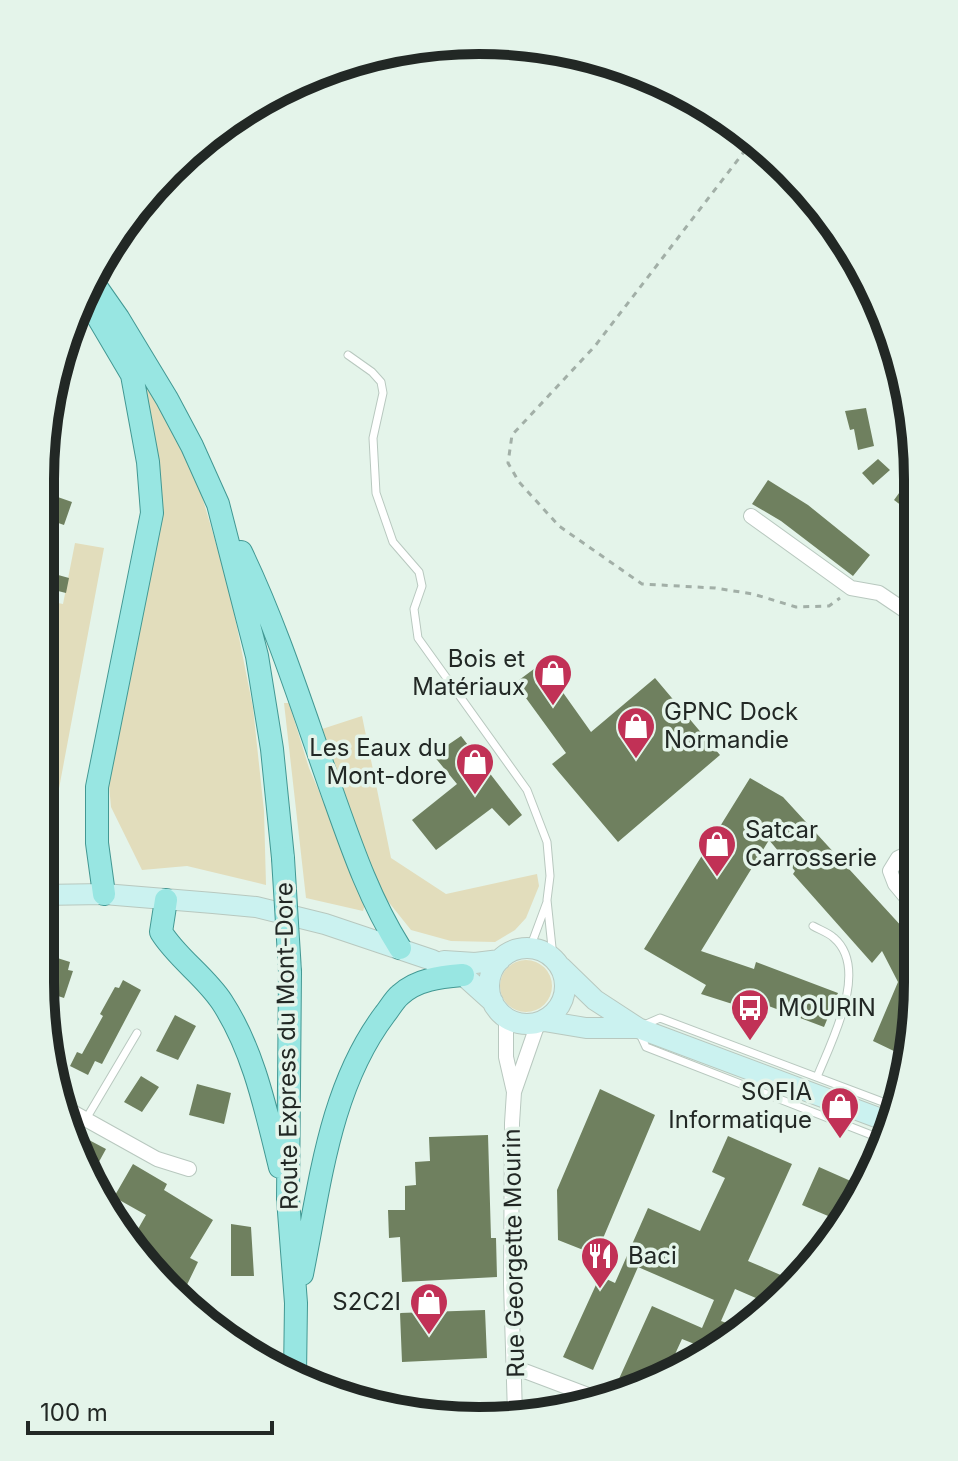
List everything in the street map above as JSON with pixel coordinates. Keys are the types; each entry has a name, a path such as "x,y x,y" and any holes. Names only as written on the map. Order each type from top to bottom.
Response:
{"main road":[{"name":"Route Express du Mont-Dore","path":"98,290 167,399 218,504 257,656 272,749 290,972 288,1199 296,1303 295,1365"},
{"path":"91,306 132,375 148,462 152,513 97,787 97,843 104,894"},
{"path":"218,504 268,609 360,873 382,920 400,948"},
{"path":"54,895 104,894 256,907 325,924 432,960 463,975 516,1023 638,1028"},
{"path":"166,900 161,932 168,944 222,1002 249,1056 265,1105 288,1199"},
{"path":"499,1010 490,980 500,960 509,953 530,948 542,951 595,1000 638,1028 881,1119"},
{"path":"432,960 475,963 500,960"},
{"path":"541,1022 554,1014 566,991 557,962"},
{"path":"296,1303 334,1119 350,1074 375,1028 401,993 433,977 463,975"}],"street":[{"path":"751,516 851,588 879,593 904,610"},
{"path":"904,855 898,858 890,871 904,895"},
{"name":"Rue Georgette Mourin","path":"499,1010 514,1092 511,1284 515,1405"},
{"name":"Rue Georgette Mourin","path":"514,1092 541,1022"},
{"path":"75,1113 157,1159 189,1169"},
{"path":"514,1367 585,1394"}],"lane":[{"path":"348,355 381,382 383,393 373,438 376,493 393,542 419,572 422,586 414,609 418,638 527,790 547,842 550,876 547,900 530,948"},
{"path":"547,900 557,962"},
{"path":"813,926 836,939 850,966 848,998 817,1077"},
{"path":"875,1136 646,1047 638,1028 660,1018 886,1103"},
{"path":"86,1119 137,1033"}],"path":[{"path":"746,149 595,346 512,435 508,463 519,482 559,526 642,584 715,588 753,594 796,607 829,606 851,588"}],"shaded area":[{"path":"148,385 195,473 229,587 253,708 264,811 266,885 187,866 142,870 111,807 107,763 159,526 146,395"},
{"path":"75,543 104,548 54,815 54,602 63,604"},
{"path":"284,703 289,703 309,768 366,901 363,911 306,898"},
{"path":"362,716 391,858 446,894 537,874 539,886 526,918 515,930 495,942 451,941 411,930 379,890 319,730"},
{"path":"526,960 545,967 552,986 545,1005 526,1012 507,1005 500,986 507,967"}],"building":[{"path":"866,408 874,446 858,450 854,429 850,430 845,411"},
{"path":"878,459 890,470 873,485 862,473"},
{"path":"768,480 808,505 870,555 853,576 781,521 752,504"},
{"path":"902,489 904,490 904,508 894,500"},
{"path":"54,496 72,502 64,525 54,522"},
{"path":"54,574 69,578 66,593 54,590"},
{"name":"GPNC Dock Normandie","path":"542,663 591,732 655,678 720,755 618,842 552,764 566,753 515,683"},
{"name":"Les Eaux du Mont-dore","path":"461,736 522,815 509,826 492,808 436,850 412,820 457,784 433,755"},
{"path":"750,778 783,797 904,929 903,1010 898,1050 896,1052 873,1041 898,982 882,951 872,963 793,874 795,871 769,840 701,951 754,969 756,962 838,993 824,1027 750,999 745,1008 701,994 706,985 644,949"},
{"path":"54,957 70,962 68,970 73,971 64,998 58,996 55,1007"},
{"path":"123,980 141,990 102,1064 95,1061 88,1075 70,1066 77,1052 82,1054 103,1016 100,1014 115,987 119,988"},
{"path":"175,1015 196,1026 178,1060 156,1051"},
{"path":"141,1076 159,1087 142,1112 124,1102"},
{"path":"197,1084 231,1093 224,1124 189,1115"},
{"path":"600,1089 655,1115 596,1255 558,1240 557,1190"},
{"path":"488,1135 491,1238 496,1238 497,1277 402,1282 400,1237 389,1238 388,1210 405,1210 405,1186 416,1185 415,1162 430,1161 429,1137"},
{"path":"728,1136 792,1164 748,1261 785,1277 761,1300 735,1289 721,1321 730,1324 699,1346 682,1339 672,1360 621,1382 618,1381 652,1306 702,1328 714,1300 638,1267 593,1370 563,1357 600,1276 615,1283 648,1208 700,1231 725,1178 712,1172"},
{"path":"89,1140 106,1149 96,1167 86,1145"},
{"path":"133,1164 167,1184 164,1190 213,1220 190,1258 198,1262 185,1289 136,1232 146,1215 114,1197"},
{"path":"819,1167 853,1182 832,1218 802,1205"},
{"path":"231,1224 251,1227 254,1276 231,1276"},
{"name":"S2C2I","path":"485,1310 487,1358 402,1362 400,1313"}],"place":[{"name":"Bois et Matériaux","path":"553,707"},
{"name":"GPNC Dock Normandie","path":"636,760"},
{"name":"Les Eaux du Mont-dore","path":"475,796"},
{"name":"Satcar Carrosserie","path":"717,878"},
{"name":"MOURIN","path":"750,1042"},
{"name":"SOFIA Informatique","path":"840,1140"},
{"name":"Baci","path":"600,1290"},
{"name":"S2C2I","path":"429,1336"}]}
